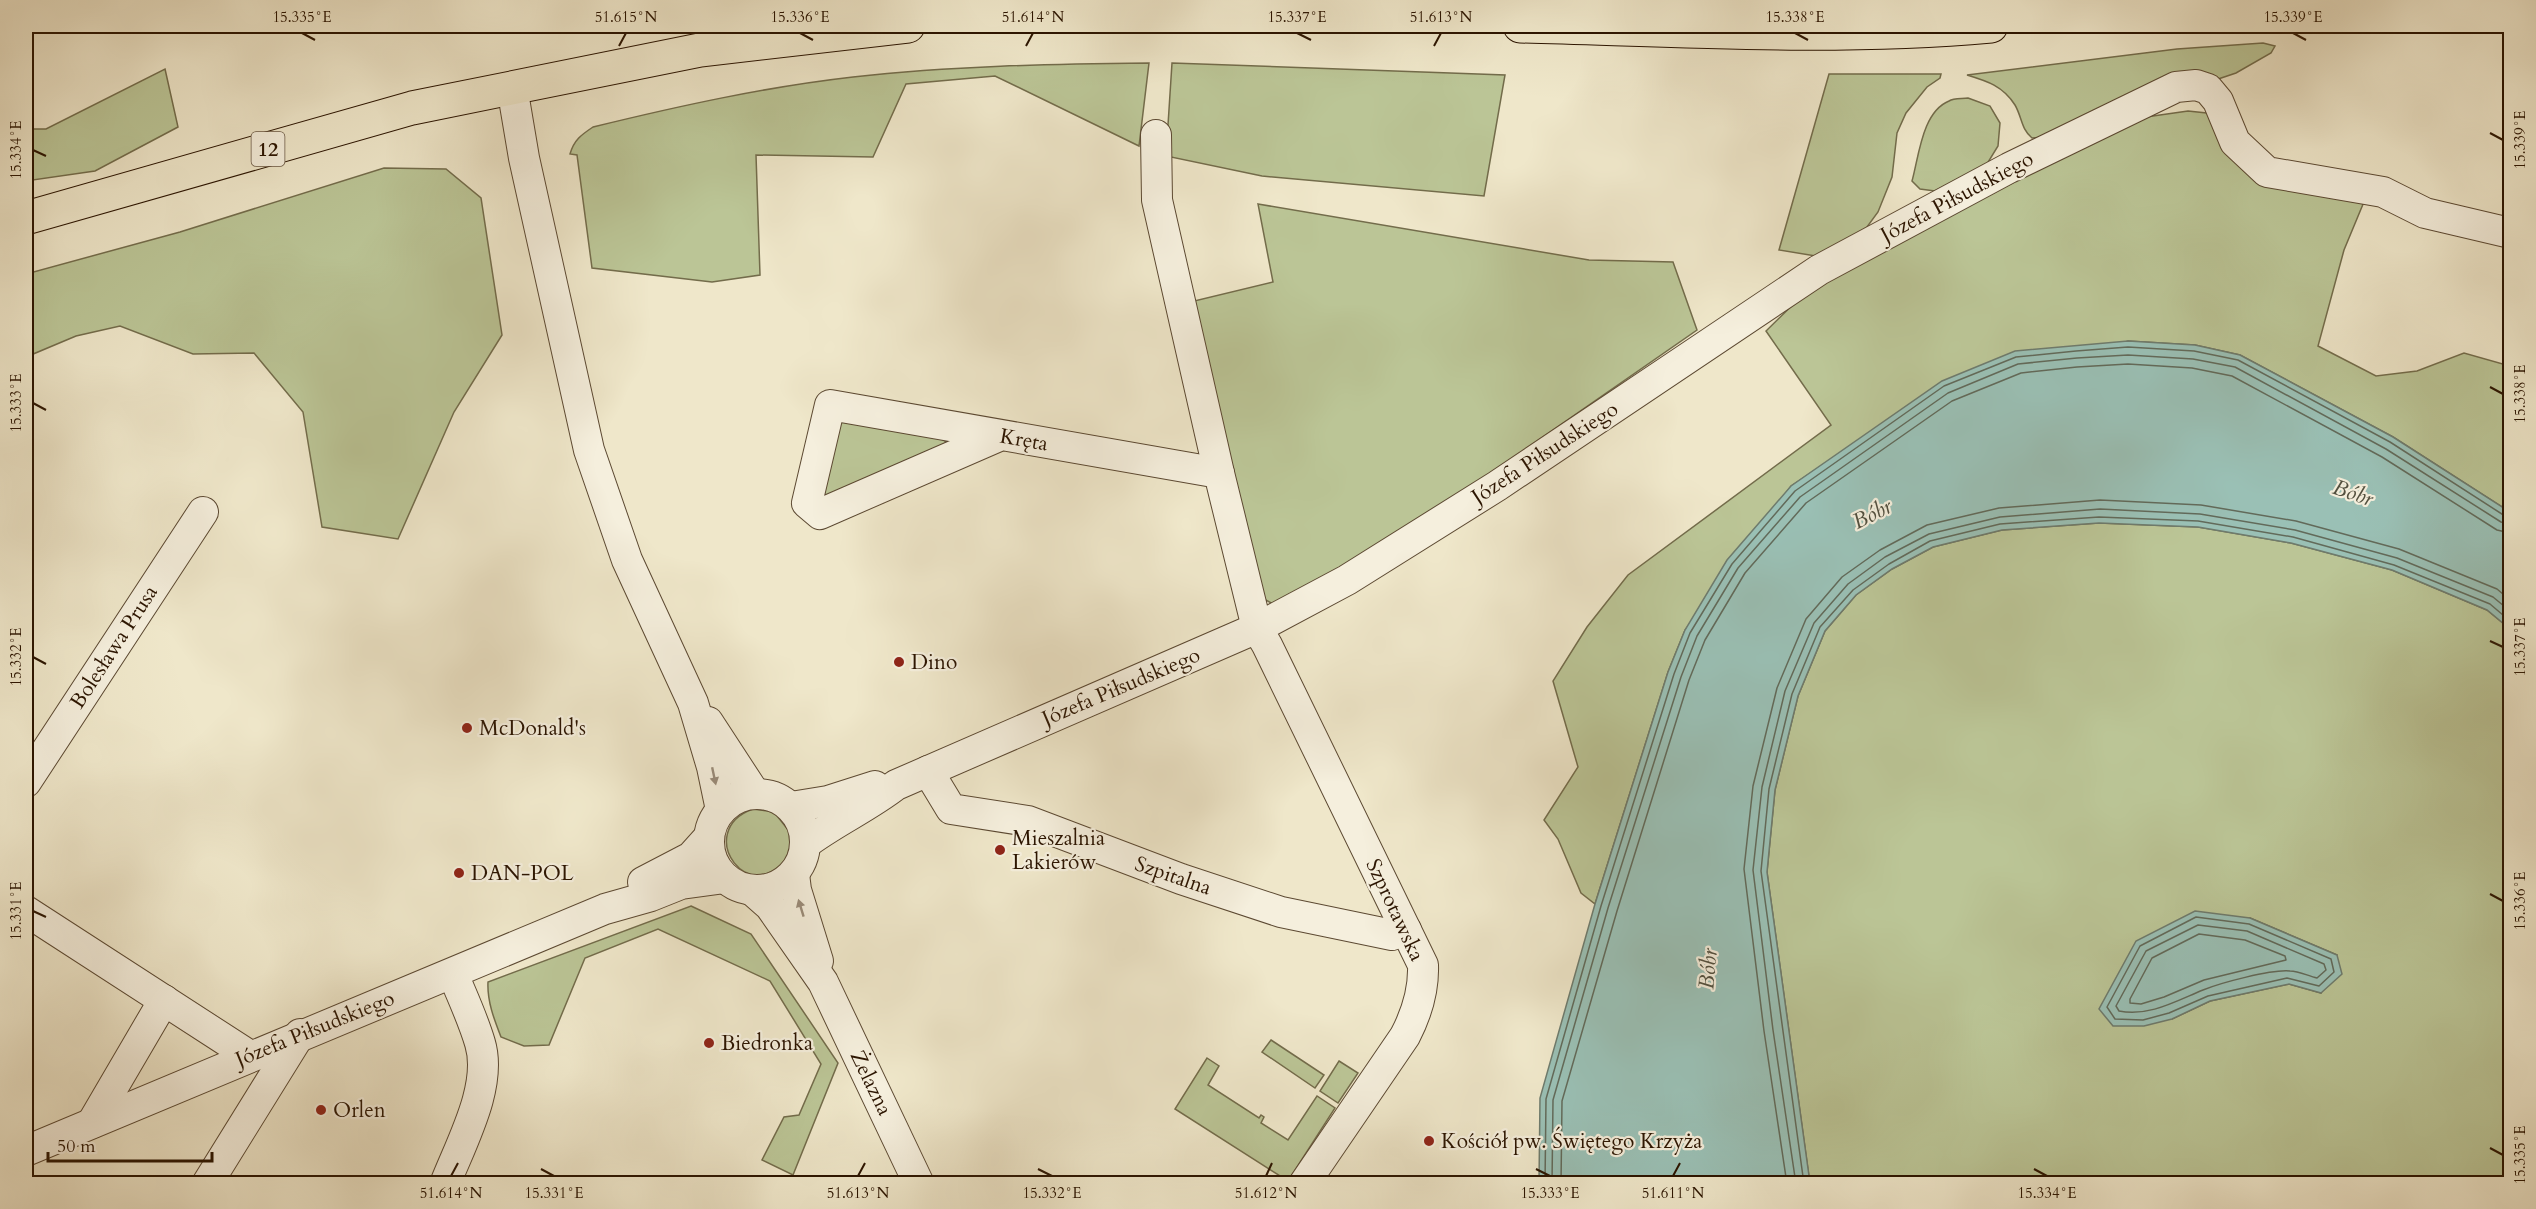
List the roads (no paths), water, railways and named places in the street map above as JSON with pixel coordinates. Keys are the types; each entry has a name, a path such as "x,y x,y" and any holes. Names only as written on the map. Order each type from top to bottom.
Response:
{"main road":[{"name":"12","path":"26,219 412,108 700,50 908,26"},
{"path":"1520,26 1790,34 1921,32 1991,26"}],"street":[{"name":"Józefa Piłsudskiego","path":"896,785 1257,628 1347,580 1497,486 1819,270 2009,168 2176,87 2196,85 2208,89 2218,101 2235,142 2267,172 2383,192 2425,213 2511,233"},
{"path":"512,87 524,158 589,450 627,561 693,703 721,810"},
{"path":"1156,135 1157,200 1257,628"},
{"name":"Kręta","path":"999,436 820,514 807,503 830,405 1219,473"},
{"name":"Bolesława Prusa","path":"26,782 203,512"},
{"name":"Szprotawska","path":"1257,628 1423,965 1424,985 1416,1015 1405,1036 1304,1184"},
{"path":"693,703 719,736 755,794"},
{"name":"Szpitalna","path":"928,771 951,809 1028,821 1180,879 1281,912 1392,935 1406,930"},
{"path":"791,807 828,801 873,786 896,785"},
{"path":"805,844 876,801 896,785"},
{"path":"753,891 775,886 794,874 802,860 805,844 804,831 791,807 768,795 755,794 731,801 721,810 713,822 709,837 712,860 725,878 738,887 753,891 770,906 823,982"},
{"path":"605,909 641,882 691,856 709,837"},
{"path":"794,874 796,890 823,982"},
{"path":"605,909 651,896 681,884 725,878"},
{"name":"Józefa Piłsudskiego","path":"26,1151 300,1034 453,974 605,909"},
{"path":"26,911 250,1056"},
{"path":"445,1184 479,1096 483,1072 481,1044 453,974"},
{"name":"Żelazna","path":"823,982 919,1184"},
{"path":"92,1123 164,1000"},
{"path":"207,1184 300,1034"}],"water":[{"name":"Bóbr","path":"2128,341 2195,345 2240,355 2393,437 2510,512 2510,629 2487,610 2392,570 2291,543 2198,527 2099,523 2002,530 1933,547 1892,569 1856,595 1825,631 1798,696 1775,790 1767,872 1810,1183 1539,1183 1540,1098 1595,904 1668,672 1685,630 1727,560 1791,486 1942,381 2015,351"},
{"path":"2195,911 2250,918 2337,955 2342,974 2321,993 2289,984 2210,1001 2172,1019 2144,1026 2113,1026 2099,1009 2136,941"}],"place":[{"name":"Dino","path":"899,662"},
{"name":"McDonald's","path":"467,728"},
{"name":"Mieszalnia Lakierów","path":"1000,850"},
{"name":"DAN-POL","path":"459,873"},
{"name":"Biedronka","path":"709,1043"},
{"name":"Orlen","path":"321,1110"},
{"name":"Kościół pw. Świętego Krzyża","path":"1429,1141"}]}
